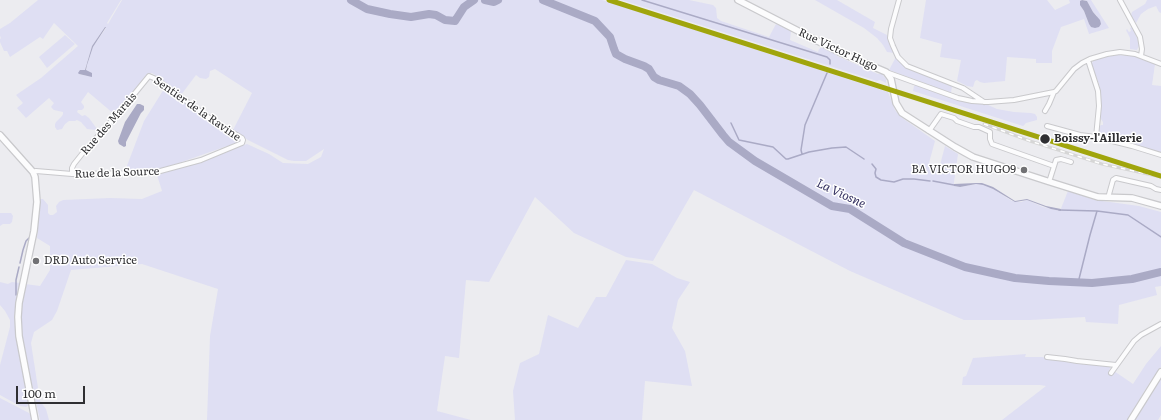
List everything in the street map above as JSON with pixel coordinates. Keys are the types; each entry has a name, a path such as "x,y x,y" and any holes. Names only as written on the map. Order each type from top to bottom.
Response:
{"main road":[{"name":"Rue Victor Hugo","path":"738,0 839,52 884,71 890,77 893,84 896,103 906,116 959,150 973,157 1049,182 1098,196 1108,198 1132,198 1161,206"},
{"path":"0,135 33,172 35,177 37,206 33,236 19,303 18,317 19,336 35,420"},
{"path":"1131,420 1161,372"}],"street":[{"path":"900,0 891,29 890,38 892,46 898,57 908,66 964,88 984,102"},
{"path":"1120,0 1140,37 1142,49 1141,56"},
{"path":"1045,111 1054,92 1074,69 1088,60 1107,54 1120,52 1135,54 1161,64"},
{"path":"1088,60 1098,91 1099,106 1096,137"},
{"path":"884,71 958,98 972,101 1008,101 1054,92"},
{"name":"Sentier de la Ravine","path":"151,76 215,122 242,138 243,142"},
{"name":"Rue des Marais","path":"72,174 72,168 82,154 151,76"},
{"path":"893,84 896,78 903,78"},
{"path":"929,131 941,114 990,132 992,144 1054,166"},
{"path":"1047,126 1080,135 1096,137 1161,155"},
{"name":"Rue de la Source","path":"33,172 72,174 149,174 201,160 242,144 243,142"},
{"path":"1049,182 1057,159 1071,162"},
{"path":"1108,198 1113,180 1116,178 1151,186 1161,190"},
{"path":"1111,373 1134,341 1141,335 1161,324"},
{"path":"1046,357 1116,365"}],"shaded area":[{"path":"38,0 121,0 107,23 108,24 122,0 602,0 888,92 895,110 901,117 935,141 929,163 940,165 945,146 958,154 954,186 960,187 976,184 983,185 993,189 1012,201 1021,202 1027,200 1043,207 1060,211 1068,191 1095,200 1139,206 1161,212 1161,286 1155,287 1157,295 1119,305 1118,324 1086,322 1085,317 1030,320 964,320 850,271 694,190 653,261 626,257 574,233 535,197 489,282 466,280 459,358 445,356 437,411 471,420 207,420 210,336 218,289 142,264 71,270 57,311 52,320 34,332 31,343 40,401 46,409 49,420 40,420 22,337 20,317 25,284 40,286 50,270 50,246 37,238 40,199 43,199 48,205 48,213 53,215 57,212 56,206 63,200 110,198 142,199 162,191 157,175 247,144 269,154 283,163 308,164 321,157 324,149 306,161 288,160 248,140 233,130 252,93 215,69 210,71 209,77 206,79 200,78 196,75 181,95 157,76 152,73 147,74 114,114 88,92 81,102 84,108 82,110 78,110 77,112 82,116 85,115 89,118 97,129 96,130 87,129 77,120 69,121 62,129 57,130 55,124 62,116 63,112 54,110 51,107 54,103 49,98 26,118 17,108 23,103 16,95 41,78 78,46 54,23 43,39 40,37 10,57 7,51 4,51 0,42 0,29 10,23","holes":["105,27 106,28 93,47 87,65 87,76 79,74 85,70 92,46"]},
{"path":"622,0 689,0 713,5 716,8 717,18 721,21 769,37 776,24 791,31 790,40 818,52 822,47 836,54 837,56 878,74 882,74 886,79 886,83 880,80 877,81"},
{"path":"815,0 837,0 875,22 873,28 887,35 894,53 887,52 877,38 864,28"},
{"path":"926,0 1047,0 1055,10 1070,3 1069,0 1082,0 1080,2 1082,8 1091,27 1097,16 1087,1 1084,0 1091,0 1109,28 1089,34 1084,19 1061,27 1052,51 1052,63 1036,63 1036,59 1007,57 1005,81 984,83 977,80 975,81 973,87 957,81 961,60 940,57 942,44 920,38"},
{"path":"1147,0 1161,0 1161,13 1156,6 1148,9 1141,14 1136,23 1131,15 1132,12 1145,4"},
{"path":"1080,1 1087,1 1093,12 1100,20 1101,24 1099,27 1091,27 1089,24 1080,5"},
{"path":"105,27 93,47 87,65 86,70 92,73 92,77 79,74 78,73 80,70 85,70 92,46"},
{"path":"1132,27 1139,46 1137,50 1130,49 1130,38 1126,30 1127,29 1129,32 1131,31 1130,28"},
{"path":"65,35 75,44 47,68 39,57"},
{"path":"1117,55 1135,56 1155,64 1152,85 1161,86 1161,153 1100,136 1098,133 1099,127 1103,125 1101,119 1101,97 1099,84 1092,63 1100,58"},
{"path":"896,57 904,65 952,86 951,93 889,70"},
{"path":"916,85 956,99 986,104 997,109 1035,114 1037,120 1026,123 1023,126 913,91 914,86"},
{"path":"164,89 239,138 239,141 156,171 125,171 144,121"},
{"path":"137,104 144,106 144,110 126,142 126,146 124,147 119,144 118,141 125,122"},
{"path":"982,183 993,187 1015,201 1027,199 1046,206 1061,209 1061,211 1027,200 1015,202 983,185 976,184 960,187 954,186 954,184"},
{"path":"0,213 11,213 13,216 12,222 10,224 3,224 0,226"},
{"path":"626,260 652,264 677,278 690,282 678,300 672,328 685,351 692,386 645,381 642,420 515,420 513,391 520,363 539,354 548,315 578,328 596,297 606,297"},
{"path":"0,282 8,284 12,282 20,283 15,313 16,332 30,402 26,407 20,406 0,395 0,365 10,327 10,320 0,305"},
{"path":"1161,346 1161,367 1127,420 1002,420 1046,386 962,385 963,377 966,376 973,358 1026,354 1025,357 1041,357 1111,365 1109,371 1114,371 1133,384 1146,364"},
{"path":"1161,378 1161,415 1158,420 1134,420"},
{"path":"0,398 29,413 32,420 0,420"}],"waterway":[{"name":"La Viosne","path":"351,0 367,9 390,14 411,17 429,14 436,15 445,20 455,21 464,7 474,0"},
{"name":"La Viosne","path":"485,0 494,2 498,0"},
{"name":"La Viosne","path":"543,0 595,21 610,37 616,54 644,66 649,69 654,77 679,86 690,94 729,142 755,161 832,206 850,209 904,243 965,267 1015,278 1092,283 1132,279 1161,272"},
{"path":"642,0 827,57 830,60 830,64"},
{"path":"802,154 801,150 805,125 827,73"},
{"path":"731,123 739,140 773,147 786,159 809,152 846,147 864,159"},
{"path":"872,164 876,169 876,177 881,180 894,182 903,179 930,181"},
{"path":"933,181 954,185"},
{"path":"1059,210 1097,211"},
{"path":"1078,283 1097,211 1128,215 1161,237"},
{"path":"20,263 26,241 29,238"},
{"path":"16,295 16,280 19,267"}],"railway":[{"path":"984,124 1030,141 1102,164 1161,177"}],"transit line":[{"path":"609,0 1161,176"}],"place":[{"name":"Boissy-l'Aillerie","path":"1045,139"},
{"name":"BA VICTOR HUGO9","path":"1024,170"},
{"name":"DRD Auto Service","path":"36,261"}]}
